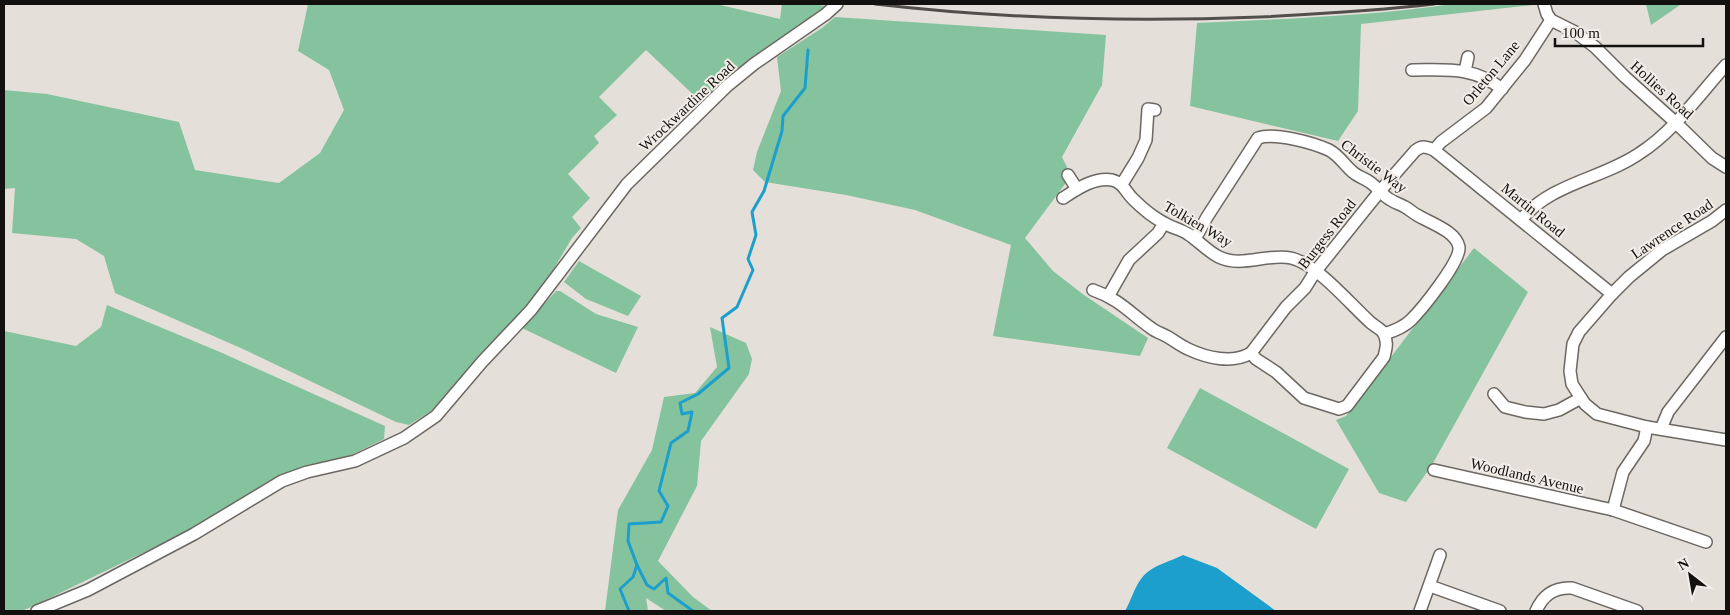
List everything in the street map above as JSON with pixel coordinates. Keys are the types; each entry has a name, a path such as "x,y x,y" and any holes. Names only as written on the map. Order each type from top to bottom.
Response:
{"street":[{"name":"Wrockwardine Road","path":"37,611 88,590 194,534 282,481 307,472 355,460 404,438 436,416 482,362 531,310 627,184 727,86 754,64 826,14 837,4"},
{"path":"1545,5 1551,20"},
{"name":"Orleton Lane","path":"1434,150 1441,142 1486,108 1525,60 1551,20"},
{"name":"Hollies Road","path":"1551,20 1575,32 1595,47 1625,78 1712,158 1726,167"},
{"path":"1465,71 1468,57"},
{"path":"1521,220 1530,208 1553,194 1615,169 1641,153 1675,122 1726,65"},
{"path":"1412,70 1465,71 1490,80 1502,88"},
{"path":"1063,198 1093,181 1112,180 1122,184 1138,158 1146,140 1148,109 1155,110"},
{"name":"Christie Way","path":"1195,239 1258,138 1264,136 1287,138 1329,150 1339,157 1354,173 1371,183 1390,200 1407,207 1416,215 1445,230 1453,237 1459,247 1453,266 1416,314 1398,329 1384,334"},
{"name":"Burgess Road","path":"1252,353 1286,307 1305,288 1315,272 1380,191 1415,151 1420,147 1434,150"},
{"name":"Martin Road","path":"1434,150 1612,294"},
{"path":"1068,175 1077,189"},
{"name":"Tolkien Way","path":"1122,184 1137,204 1164,224 1186,232 1220,258 1238,261 1282,256 1302,262 1384,334"},
{"name":"Lawrence Road","path":"1726,210 1712,221 1662,250 1629,277 1612,294 1579,332 1573,344 1570,371 1572,384 1585,404 1597,414 1647,427 1726,440"},
{"path":"1109,295 1129,260 1158,233 1164,224"},
{"path":"1093,290 1109,295 1152,329 1170,337 1186,349 1208,357 1231,359 1244,357 1252,353 1256,359 1276,372 1304,398 1339,409 1347,406 1384,356 1387,347 1384,334"},
{"path":"1661,429 1668,412 1726,338"},
{"path":"1494,394 1505,406 1525,412 1544,414 1559,410 1581,398"},
{"path":"1613,510 1623,472 1644,441 1647,427"},
{"name":"Woodlands Avenue","path":"1434,470 1613,510 1706,542"},
{"path":"1420,611 1440,555"},
{"path":"1430,586 1500,611"},
{"path":"1536,611 1541,600 1561,587 1572,588 1637,611"}],"green space":[{"path":"308,4 716,4 780,19 782,4 826,6 782,37 700,101 646,50 599,97 617,115 594,136 599,143 568,174 590,198 572,217 581,228 572,238 546,282 492,346 468,369 437,407 409,425 396,422 243,349 115,293 104,256 76,239 12,233 15,188 4,189 4,90 47,94 179,122 195,170 279,183 320,153 344,110 329,70 298,51"},
{"path":"1453,4 1543,4 1361,24 1358,111 1338,141 1190,106 1197,23 1358,14"},
{"path":"1646,4 1689,4 1680,5 1651,25"},
{"path":"835,17 1106,35 1102,85 1062,157 1068,169 1065,184 1025,238 1053,271 1084,295 1148,338 1140,356 993,336 1011,245 915,210 846,195 765,182 753,170 757,152 781,91 777,57 822,28"},
{"path":"1474,248 1528,292 1432,465 1406,502 1379,493 1336,420 1346,416"},
{"path":"579,261 641,296 628,316 586,299 564,282"},
{"path":"556,291 560,291 596,314 638,327 616,373 522,328"},
{"path":"107,305 220,352 385,426 384,439 345,458 306,465 279,477 190,530 29,608 21,611 4,611 4,331 76,346 101,327"},
{"path":"710,327 746,343 752,359 749,374 701,441 697,486 658,561 693,597 712,611 666,611 646,598 648,611 605,611 618,510 652,450 664,397 695,393 717,367"},
{"path":"1200,388 1349,469 1316,529 1167,448"}],"water":[{"path":"1183,555 1217,568 1276,611 1125,611 1136,586 1149,571"}],"waterway":[{"path":"629,611 620,589 633,577 637,565 628,541 629,524 661,522 668,506 659,491 671,443 688,431 692,412 682,414 680,403 698,394 729,368 722,318 737,307 753,270 748,259 756,235 752,212 764,191 782,131 783,116 805,88 808,50"},
{"path":"637,565 647,585 654,589 666,578 668,593 693,611"}],"railway":[{"path":"875,4 971,13 1115,19 1304,15 1434,4"}]}
